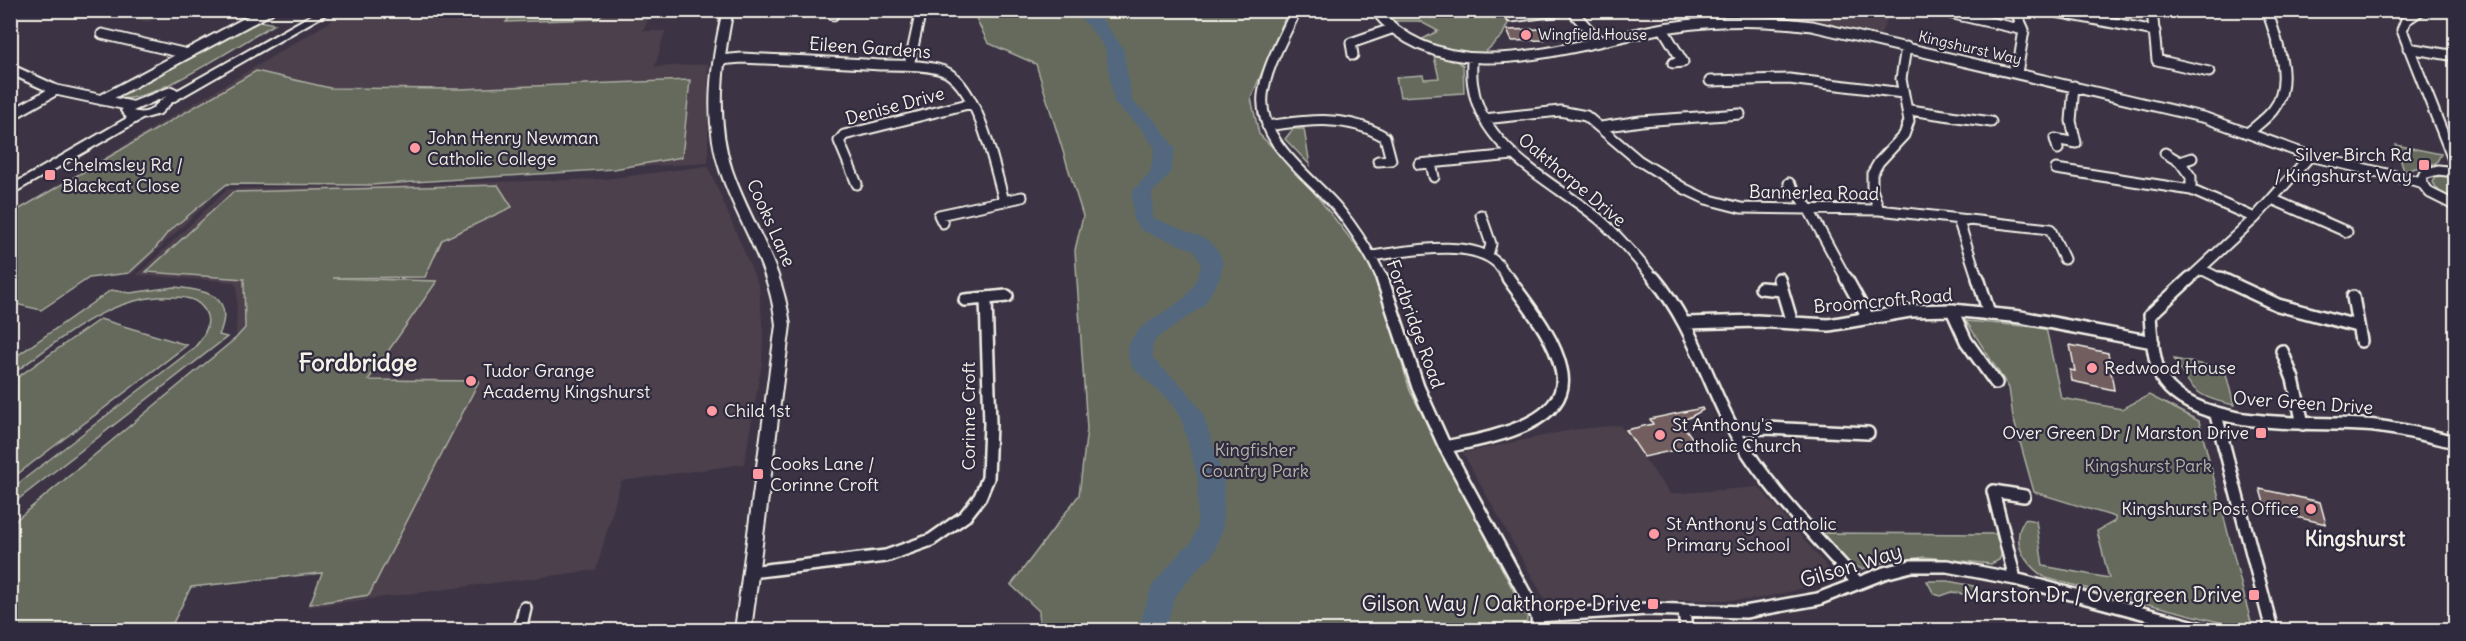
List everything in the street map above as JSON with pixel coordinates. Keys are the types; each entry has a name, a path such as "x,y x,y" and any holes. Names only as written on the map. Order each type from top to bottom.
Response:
{"street":[{"path":"101,100 269,10"},
{"path":"162,99 311,10"},
{"path":"162,99 328,10"},
{"name":"Cooks Lane","path":"728,10 719,60 720,148 729,174 777,279 783,313 781,351 743,630"},
{"path":"909,66 921,10"},
{"name":"Fordbridge Road","path":"1296,10 1272,65 1263,96 1267,126 1278,145 1339,210 1371,256 1386,287 1418,387 1445,447 1537,615 1538,630"},
{"name":"Kingshurst Way","path":"1375,10 1391,29 1431,50 1472,58 1513,59 1707,22 1784,23 1812,26 2206,118 2310,156 2421,182"},
{"path":"1511,17 1566,10"},
{"path":"1571,10 1599,41"},
{"path":"1936,10 2024,30"},
{"path":"2015,10 2024,30 2018,73"},
{"path":"2046,10 2155,31"},
{"path":"2152,10 2157,60 2209,72"},
{"path":"2249,132 2276,106 2283,88 2284,74 2267,10"},
{"path":"2421,10 2406,20 2402,30 2456,167"},
{"path":"1353,55 1351,44 1354,41 1391,29"},
{"path":"1663,29 1683,62 1673,63"},
{"path":"102,34 187,54"},
{"path":"1879,210 1870,188 1871,176 1877,162 1907,131 1910,110 1903,93 1901,78 1906,47"},
{"path":"2408,48 2456,56"},
{"name":"Eileen Gardens","path":"719,60 742,58 909,66 937,69 948,74 955,79 979,115 1004,201"},
{"name":"Oakthorpe Drive","path":"1472,58 1470,79 1476,104 1484,119 1513,155 1598,219 1663,290 1686,323 1734,430 1765,476 1858,583"},
{"path":"10,69 56,90 101,100 133,112 159,110 165,105 162,99"},
{"path":"1710,81 1789,79 1903,93"},
{"path":"2058,149 2055,139 2078,147 2071,121 2074,86"},
{"path":"10,116 56,90"},
{"name":"Denise Drive","path":"857,184 839,141 844,135 972,102"},
{"path":"1910,110 1991,122"},
{"name":"Bannerlea Road","path":"1484,119 1560,111 1586,117 1638,159 1706,199 1741,208 1879,210 1958,219 2052,225 2065,254"},
{"path":"10,183 133,112"},
{"path":"10,191 133,112"},
{"path":"1601,127 1641,121 1740,114"},
{"path":"1267,126 1344,121 1360,123 1385,137 1391,160 1378,161"},
{"path":"2165,153 2180,162 2191,177 2191,190"},
{"path":"1419,164 1513,155"},
{"name":"Over Green Drive","path":"2310,156 2255,218 2150,315 2153,342 2164,381 2182,398 2216,415 2303,424 2366,425 2402,429 2456,442"},
{"path":"2180,162 2192,158"},
{"path":"1431,164 1434,177"},
{"path":"2056,169 2191,190 2255,218"},
{"path":"2456,172 2438,170 2424,174 2421,182 2430,193 2456,206"},
{"path":"1789,183 1808,208 1868,318"},
{"path":"943,223 939,215 1022,197"},
{"path":"2272,199 2327,229 2347,232"},
{"path":"1481,215 1491,244 1488,255"},
{"path":"1958,219 1989,312"},
{"path":"1371,256 1461,248 1488,255 1498,264 1554,350 1563,372 1551,407 1539,418 1501,434 1445,447"},
{"path":"2201,269 2278,305 2357,326"},
{"path":"1761,288 1780,284 1792,323"},
{"path":"965,300 1007,296"},
{"path":"2353,297 2361,342"},
{"name":"Corinne Croft","path":"750,572 886,555 931,540 965,516 980,497 988,478 990,424 986,299"},
{"path":"1952,310 1966,341 1996,383"},
{"name":"Broomcroft Road","path":"1686,323 1757,321 1829,325 1910,311 1952,310 1989,312 2153,342"},
{"path":"2282,351 2293,379 2303,424"},
{"path":"2216,415 2272,630"},
{"path":"1734,430 1767,428 1868,433"},
{"path":"2015,579 1993,491 2024,496"},
{"name":"Gilson Way","path":"1537,615 1648,609 1745,612 1766,610 1818,599 1911,566 1947,566 2015,579 2206,630"},
{"path":"520,630 525,608"},
{"path":"1684,611 1686,630"}],"shaded area":[{"path":"168,10 148,22 99,11"},
{"name":"John Henry Newman Catholic College","path":"348,11 639,11 638,13 650,15 643,31 665,31 655,67 708,64 708,163 367,181 227,184 133,273 89,278 41,310 11,303 10,214"},
{"path":"1722,11 1891,11 1879,37 1780,19 1726,17"},
{"name":"Tudor Grange Academy Kingshurst","path":"708,166 759,287 763,334 762,363 744,464 621,481 596,570 307,607 322,573 191,587 173,623 109,630 11,630 227,346 236,338 237,287 233,282 137,275 228,189 605,179"},
{"name":"St Anthony's Catholic Primary School","path":"1620,425 1670,494 1759,487 1833,574 1794,591 1750,600 1545,600 1463,453 1571,430"}],"green space":[{"name":"Kingfisher Country Park","path":"980,10 1288,11 1251,98 1259,134 1297,171 1364,256 1380,288 1410,391 1527,617 1527,630 1040,630 1039,611 1011,585 1079,495 1087,429 1075,250 1083,216 1036,64 988,43 974,14 980,14"},
{"path":"1502,10 1511,17 1502,36 1481,56 1415,43 1438,31 1419,21 1392,21 1387,17 1427,11"},
{"path":"515,11 604,11 598,19 506,22"},
{"path":"259,21 275,24 174,82 134,98 120,98 142,81"},
{"path":"1433,52 1463,65 1464,93 1400,97 1396,77 1423,75 1424,79 1439,78"},
{"name":"John Henry Newman Catholic College","path":"256,71 330,88 459,89 690,80 682,157 614,169 370,185 227,184 168,232 154,250 129,273 89,278 41,310 11,303 11,214"},
{"path":"1293,129 1304,129 1310,165 1285,139"},
{"path":"2396,145 2441,154 2436,163 2404,171"},
{"path":"2436,177 2455,177 2455,201 2442,194 2435,186 2433,182"},
{"path":"498,185 512,207 442,240 425,277 333,278 437,281 368,380 479,381 369,595 310,604 322,573 191,587 173,623 109,630 11,630 11,524 236,338 245,328 244,279 146,272 233,192"},
{"path":"174,287 197,290 215,297 221,303 224,311 219,335 227,337 11,505 11,489 194,348 206,331 207,316 199,304 183,298 151,298 128,303 86,322 11,375 11,360 111,290 130,293"},
{"path":"100,319 187,345 11,479 11,382"},
{"name":"Kingshurst Park","path":"1966,321 2046,328 2061,398 2122,409 2149,395 2199,421 2252,626 2242,628 2046,578 2030,565 2022,553 2019,540 2020,529 2025,519 2036,521 2043,566 2109,578 2097,531 2115,521 2115,517 2034,492 2013,417 2009,388"},
{"path":"2174,359 2215,367 2226,374 2234,405 2204,396 2197,391 2185,378"},
{"path":"1821,533 1996,534 2002,553 1999,560 1991,564 1925,557 1886,562 1862,569 1848,563"},
{"path":"1927,581 1948,581 1974,586 1974,596 1952,592 1941,596 1934,594"}],"building":[{"name":"Wingfield House","path":"1540,29 1544,40 1512,41 1507,30"},
{"name":"Redwood House","path":"2070,345 2108,353 2114,390 2072,381 2070,370 2075,371"},
{"name":"St Anthony's Catholic Church","path":"1702,408 1703,410 1681,422 1697,445 1644,457 1626,430 1653,424 1650,419"},
{"path":"2260,489 2320,502 2326,524 2266,510"}],"waterway":[{"path":"1078,10 1094,21 1114,48 1123,103 1148,124 1165,148 1160,174 1142,192 1143,220 1150,226 1201,245 1209,254 1212,264 1209,277 1196,300 1147,334 1141,347 1141,362 1180,398 1194,420 1211,479 1210,528 1202,550 1191,558 1162,594 1152,630"}],"place":[{"name":"Wingfield House","path":"1526,35"},
{"name":"John Henry Newman Catholic College","path":"415,148"},
{"name":"Silver Birch Rd / Kingshurst Way","path":"2424,165"},
{"name":"Chelmsley Rd / Blackcat Close","path":"50,175"},
{"name":"Redwood House","path":"2092,368"},
{"name":"Tudor Grange Academy Kingshurst","path":"471,381"},
{"name":"Child 1st","path":"712,411"},
{"name":"Over Green Dr / Marston Drive","path":"2261,433"},
{"name":"St Anthony's Catholic Church","path":"1660,435"},
{"name":"Cooks Lane / Corinne Croft","path":"758,474"},
{"name":"Kingshurst Post Office","path":"2311,509"},
{"name":"St Anthony's Catholic Primary School","path":"1654,534"},
{"name":"Marston Dr / Overgreen Drive","path":"2254,595"},
{"name":"Gilson Way / Oakthorpe Drive","path":"1653,604"}],"district":[{"name":"Fordbridge","path":"358,363"},
{"name":"Kingshurst","path":"2355,539"}]}
